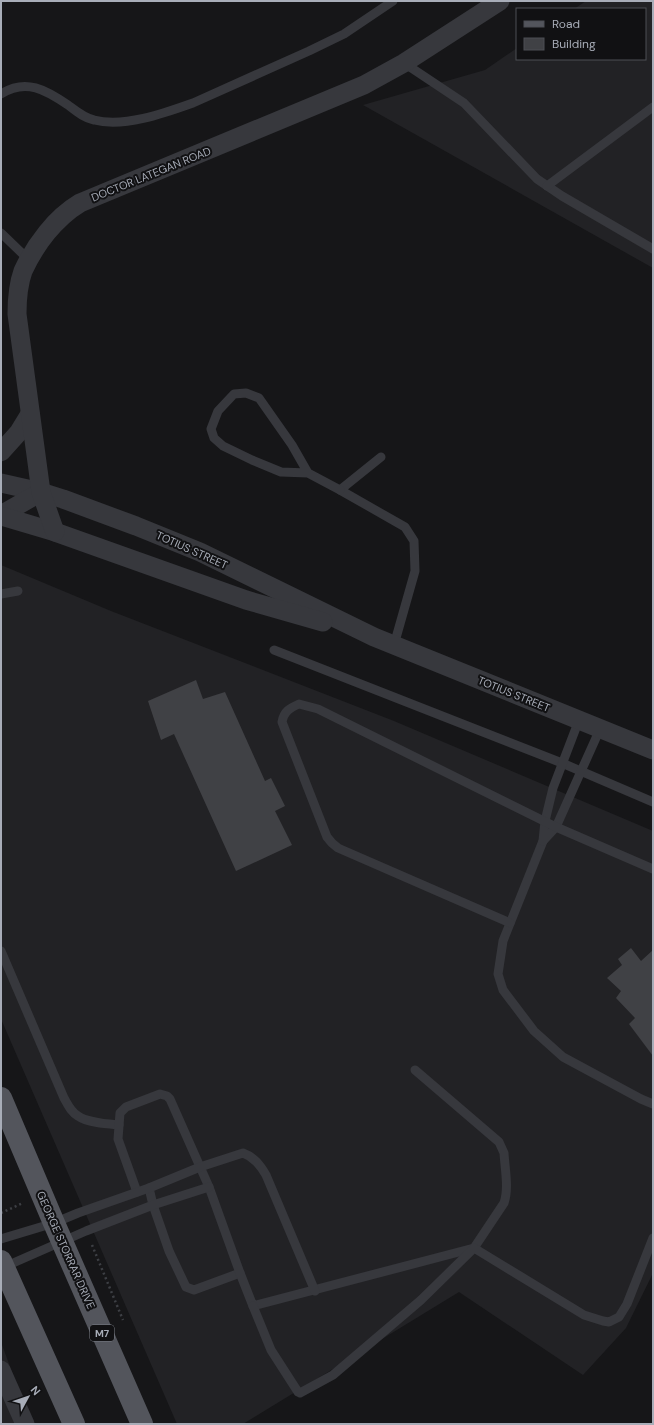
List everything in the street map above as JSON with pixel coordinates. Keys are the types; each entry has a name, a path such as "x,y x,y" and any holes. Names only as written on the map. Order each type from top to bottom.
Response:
{"main road":[{"name":"GEORGE STORRAR DRIVE","path":"1,1098 58,1233 142,1424"},
{"path":"2,1264 74,1424"}],"street":[{"name":"DOCTOR LATEGAN ROAD","path":"55,532 41,492 16,314 23,272 43,238 55,224 80,203 344,94 404,63 500,1"},
{"path":"1,452 12,442 30,414"},
{"name":"TOTIUS STREET","path":"1,483 41,492 136,526 200,552 374,637 653,750"},
{"path":"1,515 41,492"},
{"name":"TOTIUS STREET","path":"1,515 55,532 246,600 374,637"},
{"path":"3,1380 25,1424"}],"lane":[{"path":"1,94 9,89 27,86 35,87 54,96 83,116 94,120 112,123 131,120 176,109 193,103 309,51 344,34 393,1"},
{"path":"404,63 464,103 537,179 562,196 653,249"},
{"path":"547,186 653,107"},
{"path":"1,233 29,260"},
{"path":"308,473 292,445 259,398 246,393 234,394 218,411 211,429 214,438 223,446 281,472 308,473 405,527 414,541 415,571 394,645"},
{"path":"340,490 382,457"},
{"path":"1,594 18,591"},
{"path":"274,650 562,763 653,802"},
{"path":"510,923 338,848 332,843 327,837 282,722 286,711 299,704 318,709 545,821 653,869"},
{"path":"579,720 553,788 545,821 543,841 503,941 498,974 503,990 534,1031 563,1057 653,1104"},
{"path":"543,841 556,826 600,729"},
{"path":"1,952 70,1109 77,1116 82,1118 96,1122 119,1125"},
{"path":"137,1192 118,1139 120,1113 126,1107 160,1094 167,1096 170,1099 209,1187 240,1273 271,1350 300,1393 337,1372 421,1300 474,1248 506,1198 507,1191 504,1154 503,1148 499,1142 415,1070"},
{"path":"2,1264 58,1233 78,1213 149,1188 200,1167 243,1153 248,1155 260,1166 266,1175 315,1291"},
{"path":"1,1239 58,1233 209,1187"},
{"path":"149,1188 153,1205 169,1251 186,1287 194,1290 240,1273"},
{"path":"253,1306 315,1291 474,1248 584,1315 609,1322 619,1317 627,1304 653,1238"}],"shaded area":[{"path":"586,1 653,1 653,268 363,105 485,70 516,49 516,60 646,60 646,8 576,8"},
{"path":"1,565 111,611 394,721 653,831 653,1273 626,1328 583,1375 459,1292 243,1424 177,1424 1,1019"},
{"path":"1,1342 31,1424 1,1424"}],"building":[{"path":"196,680 203,699 225,692 265,781 271,778 285,806 275,811 292,845 236,871 174,734 161,740 148,701"},
{"path":"631,948 641,961 653,950 653,1056 629,1024 635,1018 616,998 621,991 607,978 622,965 618,959"}]}
